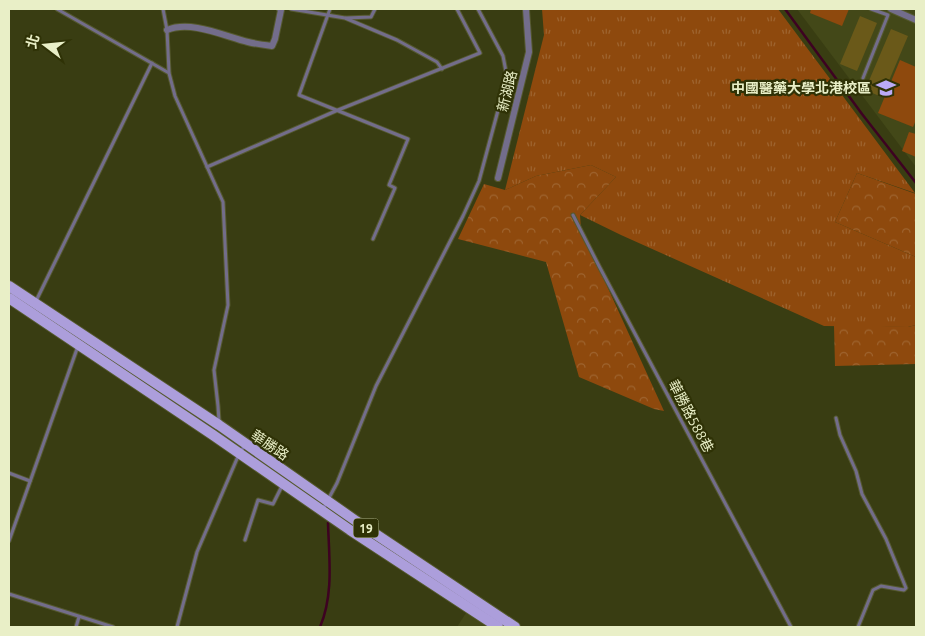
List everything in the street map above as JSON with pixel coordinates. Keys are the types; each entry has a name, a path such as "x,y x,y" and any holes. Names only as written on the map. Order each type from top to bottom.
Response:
{"main road":[{"name":"華勝路","path":"9,286 31,307 245,445 325,505 350,530 498,627"},
{"name":"華勝路","path":"9,298 31,307"},
{"name":"華勝路","path":"82,341 239,454 283,483 364,527 515,627"}],"street":[{"path":"167,30 174,28 201,28 250,42 272,46 283,9"},
{"name":"新湖路","path":"498,178 529,52 526,9"},
{"path":"890,11 916,20"}],"lane":[{"path":"57,9 169,72"},
{"path":"163,9 167,30 169,72 175,96 223,202 228,305 214,370 218,426 213,436"},
{"path":"291,9 345,18 397,40 437,62 442,69"},
{"path":"330,9 299,95 408,139 389,185 395,188 373,239"},
{"path":"345,18 371,17 375,9"},
{"path":"207,167 338,110 480,53 457,9"},
{"path":"325,505 337,483 376,386 480,181 507,77 503,56 478,9"},
{"path":"863,78 890,11 870,9"},
{"path":"31,307 152,63"},
{"name":"華勝路588巷","path":"573,215 791,627"},
{"path":"9,541 82,341"},
{"path":"836,418 840,435 856,471 862,494 886,539 906,588 904,590 880,586 873,590 858,627"},
{"path":"177,627 197,552 239,454 245,445"},
{"path":"9,473 30,481"},
{"path":"244,540 258,500 273,504 283,483"},
{"path":"9,594 113,627"},
{"path":"76,627 80,617"}],"shaded area":[{"name":"中國醫藥大學北港校區","path":"797,9 916,9 916,167"},
{"path":"466,613 488,627 457,627"}],"green space":[{"path":"542,9 778,9 915,193 857,173 835,222 916,257 916,325 908,327 824,326 580,215 616,177 591,165 536,176 505,190 544,35"},
{"path":"811,9 849,9 842,26 810,13"},
{"path":"900,60 916,67 916,120 913,127 878,113"},
{"path":"909,132 916,134 916,157 902,151"},
{"path":"591,165 616,177 580,215 581,229 664,411 654,409 579,377 546,262 458,239 484,184 505,190 536,176"},
{"path":"857,173 916,194 916,257 835,222"},
{"path":"916,325 916,364 835,366 834,326 908,327"}],"building":[{"path":"860,16 877,23 857,71 840,64"},
{"path":"891,29 908,36 882,97 865,90"}],"waterway":[{"path":"785,9 862,114 916,183"},
{"path":"320,627 329,589 328,523"}],"place":[{"name":"中國醫藥大學北港校區","path":"886,88"}]}
